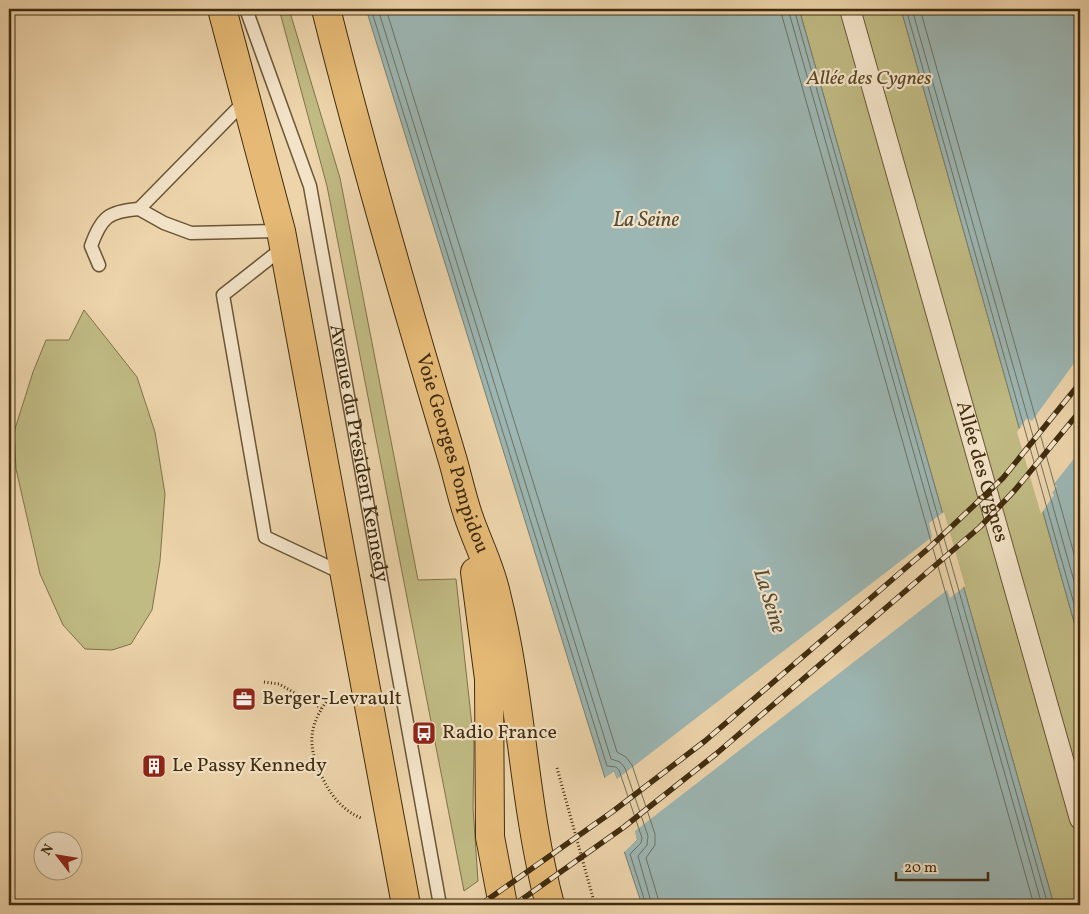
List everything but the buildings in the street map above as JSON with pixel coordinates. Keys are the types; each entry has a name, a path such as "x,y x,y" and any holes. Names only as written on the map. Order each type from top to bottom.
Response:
{"main road":[{"name":"Avenue du Président Kennedy","path":"222,9 283,239 347,575 406,905"},
{"path":"310,9 352,110"},
{"name":"Voie Georges Pompidou","path":"326,9 352,110 468,516 487,561 506,637 521,723 531,817 550,905"},
{"path":"468,516 489,679 490,837 502,905"}],"street":[{"name":"Allée des Cygnes","path":"850,9 1080,819"}],"lane":[{"name":"Avenue du Président Kennedy","path":"246,9 310,186 440,905"},
{"path":"139,209 247,99"},
{"path":"98,265 91,246 99,225 116,210 139,209 164,223 191,233 283,239"},
{"path":"283,239 223,295 265,537 347,575"}],"path":[{"path":"366,681 336,690 321,708 311,739 313,760 328,789 353,815 364,820 391,821"},
{"path":"264,682 279,684 321,708"}],"green space":[{"path":"279,9 289,9 340,178 418,580 456,579 474,744 473,808 478,881 464,891 327,186"},
{"name":"Allée des Cygnes","path":"799,9 901,9 1080,643 1080,905 1054,905"},
{"path":"84,310 137,377 155,432 165,494 160,561 152,610 131,644 112,650 85,649 63,625 40,574 16,469 14,432 33,372 46,340 69,340"}],"water":[{"name":"La Seine","path":"366,9 799,9 1054,905 642,905 624,851 637,840 614,771 605,778"},
{"path":"901,9 1080,9 1080,643"}],"pier":[{"path":"1080,355 1080,451 1054,484 1057,486 1052,493 1054,495 1041,514 1017,432 1027,418 1032,421"},
{"path":"944,512 965,586 950,598 947,590 635,831 637,840 622,854 622,850 634,839 613,775 606,780 603,779 614,771 617,779 932,537 929,523"}],"railway":[{"path":"480,905 612,812 705,741 930,547 1003,478 1080,383"},
{"path":"514,905 624,827 716,754 980,527 1015,490 1080,411"}],"place":[{"name":"Berger-Levrault","path":"244,699"},
{"name":"Radio France","path":"424,733"},
{"name":"Le Passy Kennedy","path":"154,766"}]}
